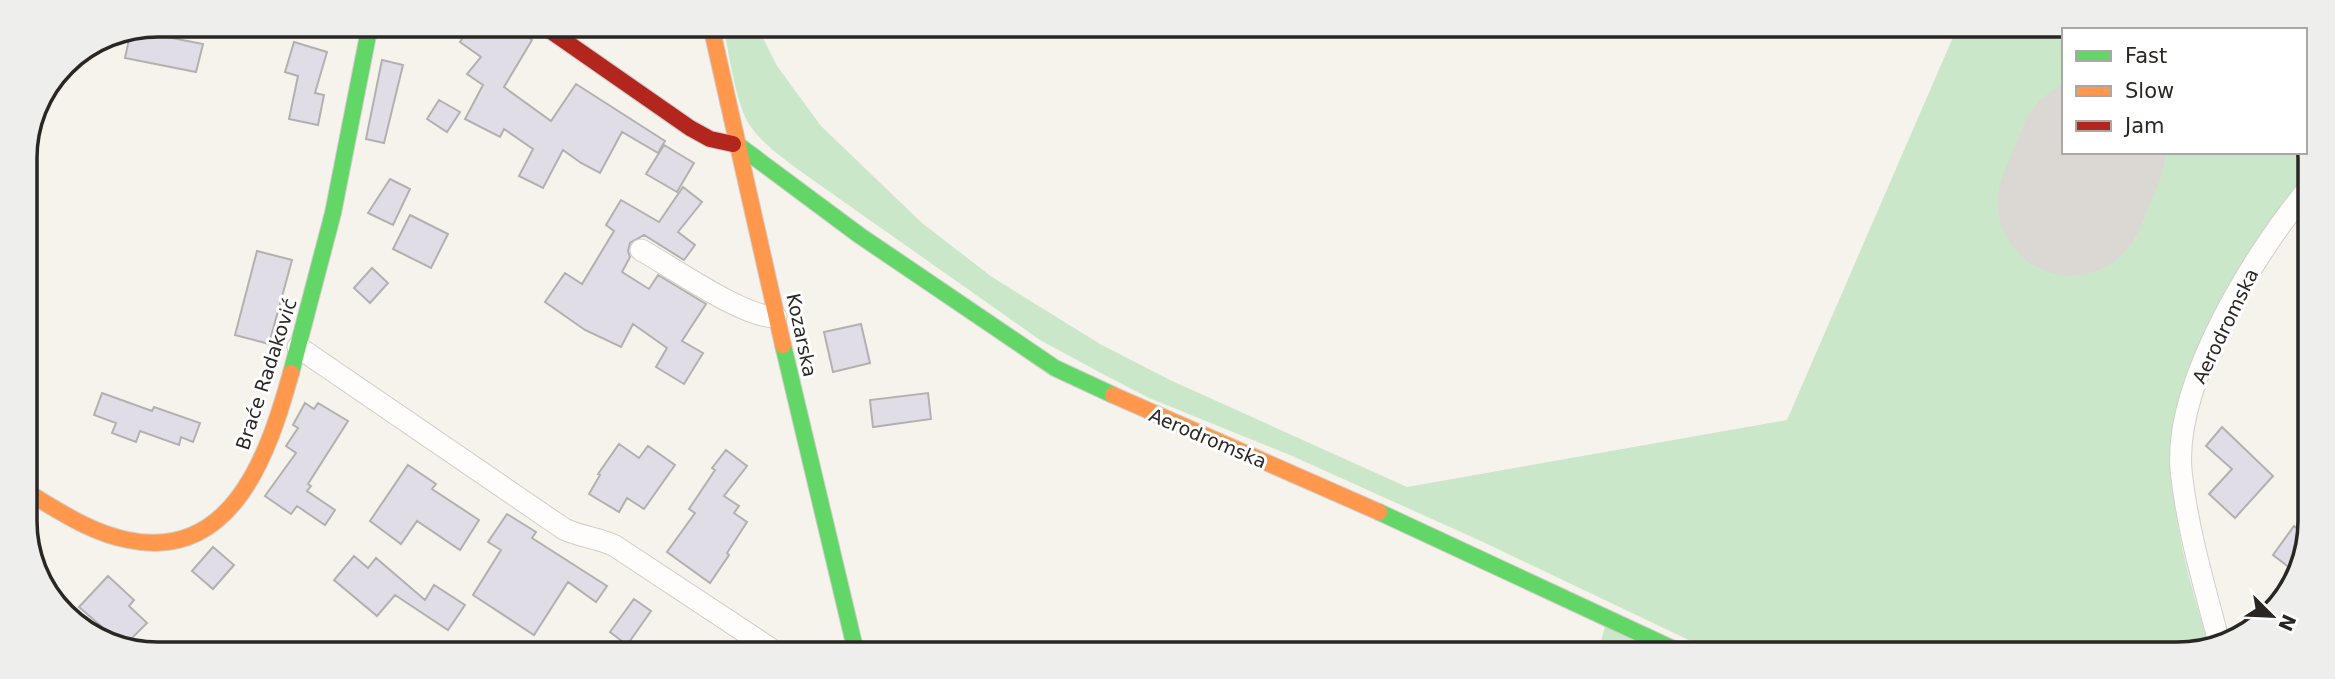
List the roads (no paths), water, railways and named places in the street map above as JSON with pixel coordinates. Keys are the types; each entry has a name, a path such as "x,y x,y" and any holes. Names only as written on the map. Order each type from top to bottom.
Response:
{"street":[{"name":"Braće Radaković","path":"37,498 109,536 132,543 163,542 193,535 216,521 238,500 260,463 277,418 298,347 338,192 368,37"},
{"name":"Aerodromska","path":"559,37 690,128 710,139 738,145 859,235 1055,368 1158,417 1345,496 1658,642"},
{"name":"Kozarska","path":"713,37 776,317 854,642"},
{"name":"Aerodromska","path":"2217,635 2191,536 2181,468 2183,425 2202,365 2238,292 2285,216 2298,201"},
{"path":"641,250 744,308 757,314 776,317"},
{"path":"298,347 564,529 584,538 602,540 615,546 760,642"}]}
